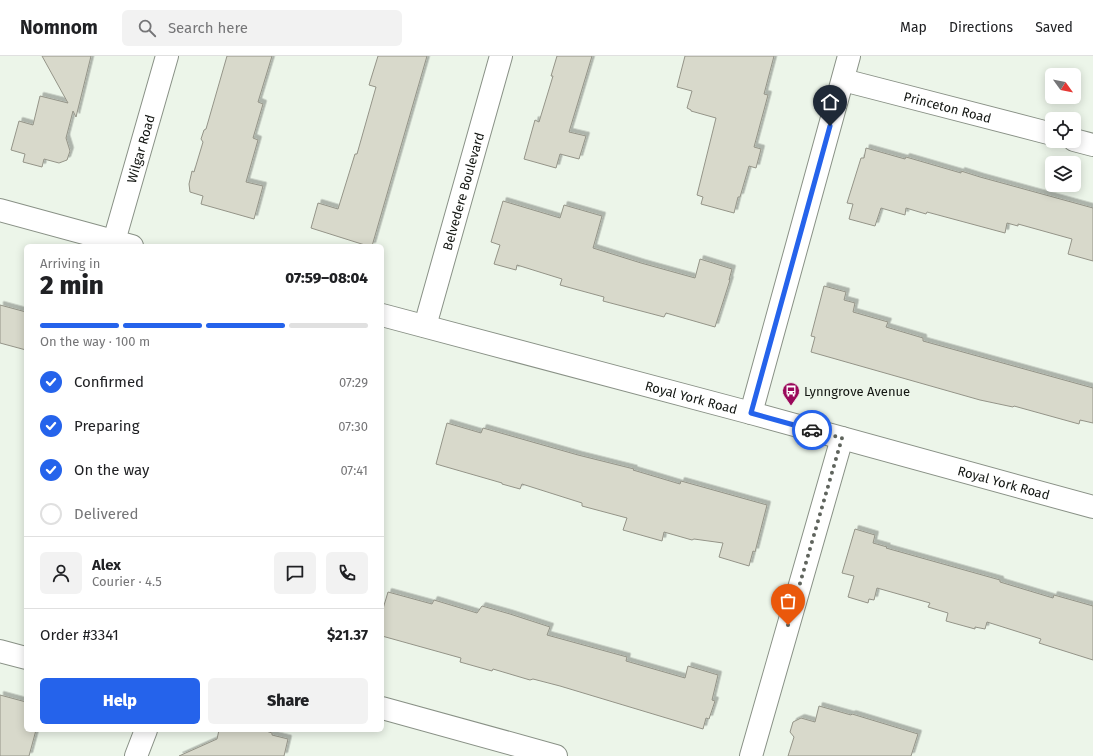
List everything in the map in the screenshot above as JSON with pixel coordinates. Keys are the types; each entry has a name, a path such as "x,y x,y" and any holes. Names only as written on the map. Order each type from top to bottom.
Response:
{"street":[{"name":"Wilgar Road","path":"123,244 167,56"},
{"name":"Belvedere Boulevard","path":"425,326 501,56"},
{"path":"751,413 849,56"},
{"name":"Princeton Road","path":"843,80 1045,132"},
{"path":"1081,142 1093,145"},
{"path":"0,210 123,244"},
{"name":"Royal York Road","path":"384,316 751,413 1093,507"},
{"path":"751,756 842,438"},
{"path":"0,651 24,657"},
{"path":"384,709 556,756"},
{"path":"136,756 145,732"}],"building":[{"path":"42,56 91,56 76,117 73,111 66,138 70,151 67,160 59,163 44,159 42,167 23,162 25,154 11,150 19,121 33,125 40,96 68,103"},
{"path":"227,56 272,56 258,102 263,104 253,138 258,140 246,182 263,186 254,219 201,204 203,196 190,192 189,184 192,171 194,172 203,142 201,139 204,130 206,129"},
{"path":"378,56 427,56 373,244 362,244 311,228 318,203 338,209 355,154 357,154 376,87 369,85"},
{"path":"557,56 592,56 569,132 586,136 579,159 560,154 556,168 524,159 535,120 539,122 553,76 551,76"},
{"path":"685,56 774,56 764,94 768,95 754,147 761,149 756,168 749,166 734,213 701,204 703,197 697,195 716,118 691,111 687,108 692,91 677,87"},
{"path":"866,148 905,159 906,157 961,173 961,171 1093,208 1093,261 1068,254 1072,239 1018,224 1018,226 1007,223 1005,233 927,212 926,214 906,208 905,215 881,208 875,226 849,219 853,204 847,203 861,158 864,158"},
{"path":"503,201 560,218 564,205 602,216 593,248 641,263 695,278 700,259 732,269 715,327 666,313 664,317 603,301 604,297 560,285 562,279 517,265 516,270 494,264 500,245 491,242"},
{"path":"824,286 846,292 844,300 855,303 853,312 888,322 886,327 923,338 923,341 1093,388 1093,423 1080,420 1079,424 1014,406 980,400 811,352 815,337 811,336"},
{"path":"0,305 24,311 24,349 0,343"},
{"path":"447,423 481,433 483,428 634,469 633,470 680,484 681,481 767,505 755,552 753,551 749,566 719,557 723,543 692,540 664,532 662,541 623,530 627,518 582,506 582,503 522,484 520,489 436,464"},
{"path":"855,529 875,535 873,543 887,547 886,548 1000,580 1000,582 1053,598 1054,595 1093,606 1093,660 1039,643 1041,639 987,622 985,629 975,627 975,629 946,621 948,613 928,607 930,603 877,588 874,600 869,599 868,603 848,597 854,576 842,573"},
{"path":"388,592 432,604 434,600 477,613 482,606 510,614 550,627 547,635 627,657 626,661 685,678 688,666 718,675 712,700 715,701 709,719 706,718 703,729 560,686 533,679 530,680 493,669 492,671 460,662 461,658 384,637 384,605"},
{"path":"0,695 24,701 24,732 35,732 29,756 0,756"},
{"path":"819,706 851,715 852,714 918,734 911,756 788,756 794,737 790,732 793,722 801,718 815,722"},
{"path":"219,732 269,732 272,733 272,735 288,739 284,756 179,756 217,739"}],"way so far":[{"path":"788,625 842,438 812,430"}],"place":[{"name":"Lynngrove Avenue","path":"791,406"}],"route":[{"path":"812,430 751,413 830,126"}]}
